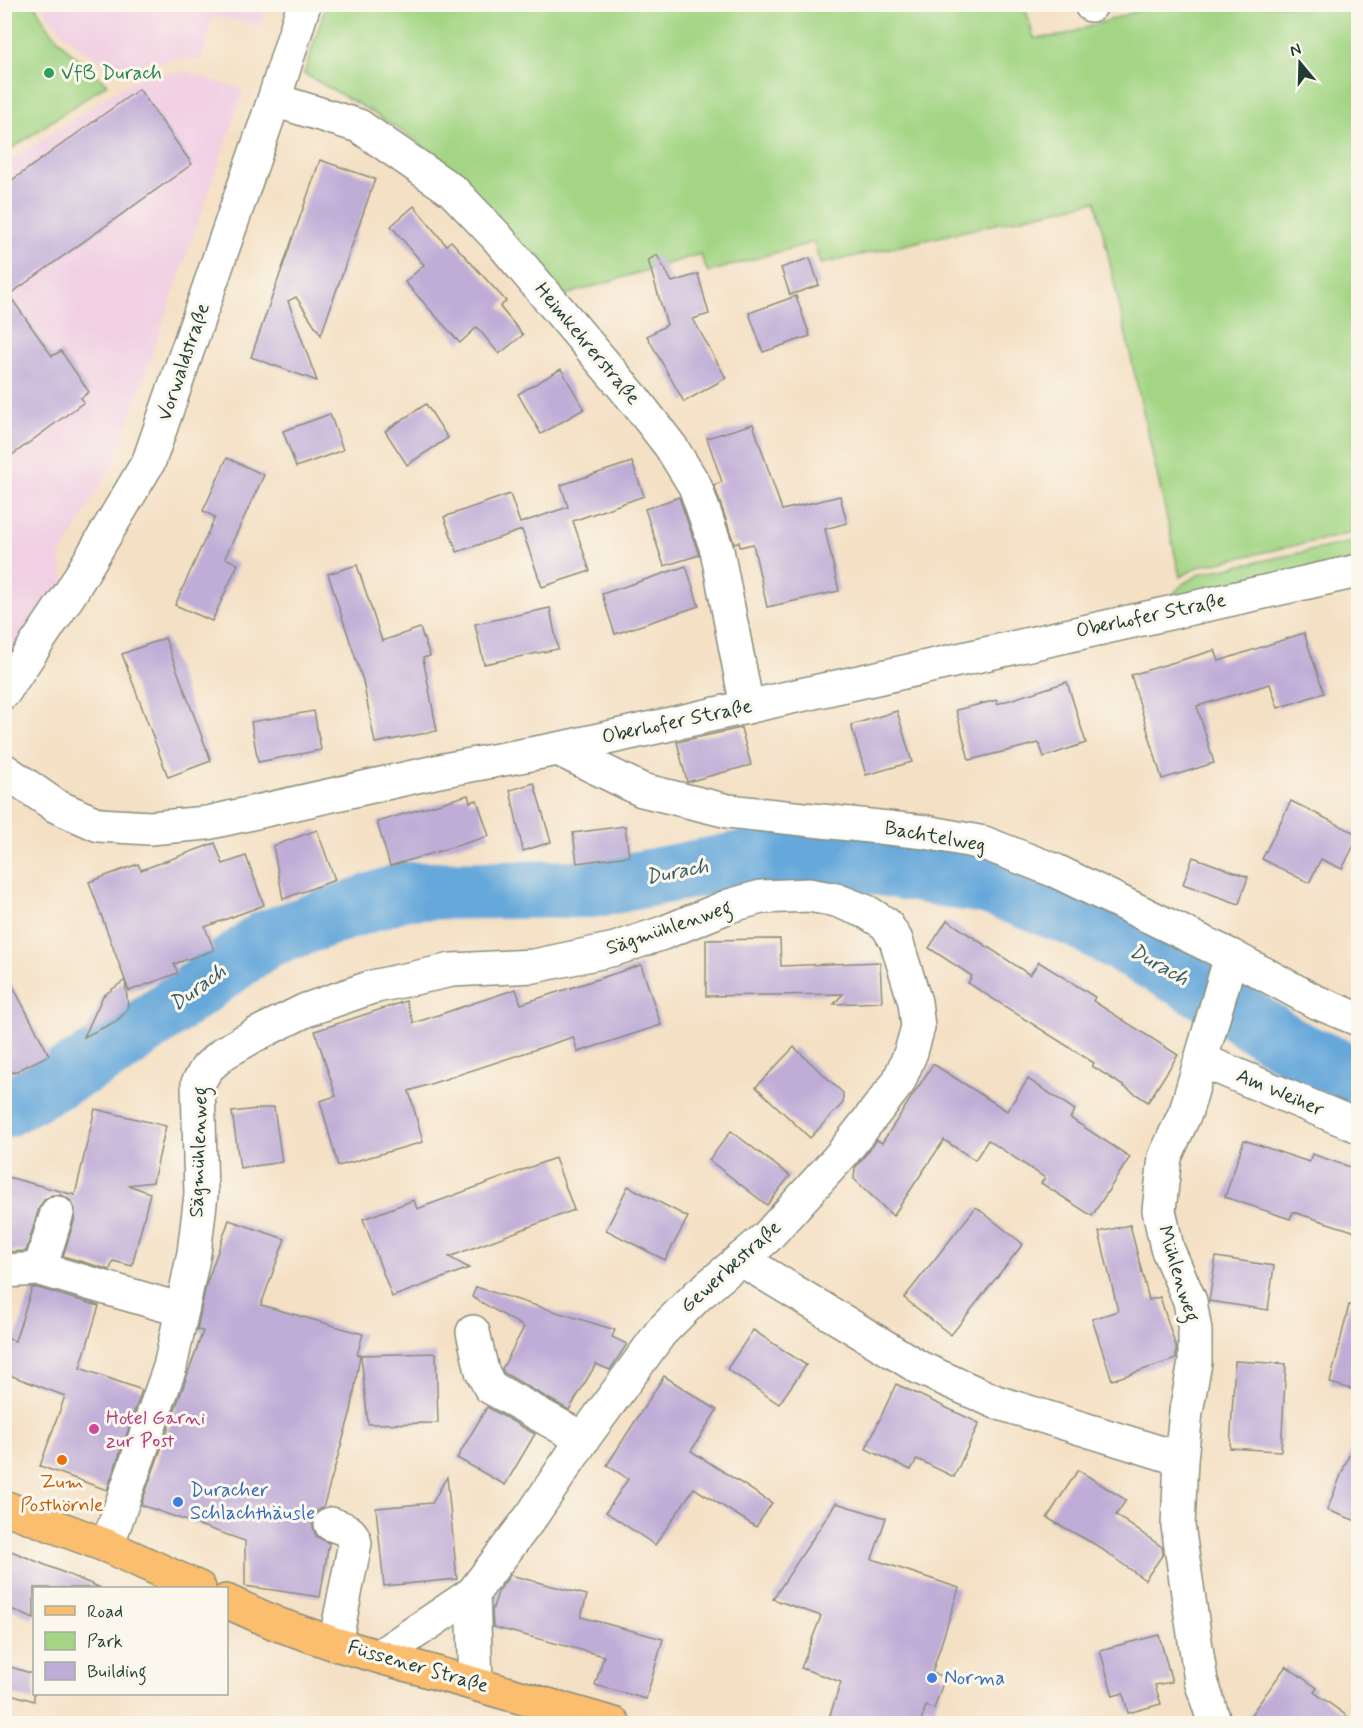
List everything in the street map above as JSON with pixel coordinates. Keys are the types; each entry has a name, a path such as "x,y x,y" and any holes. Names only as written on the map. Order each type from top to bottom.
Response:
{"main road":[{"path":"4,1507 107,1546 197,1587"},
{"name":"Füssener Straße","path":"228,1602 277,1624 335,1644 614,1724"}],"street":[{"name":"Vorwaldstraße","path":"4,692 71,592 149,461 274,100 304,4"},
{"name":"Heimkehrerstraße","path":"274,100 359,126 453,191 496,236 634,399 671,447 695,486 717,550 747,707"},
{"name":"Oberhofer Straße","path":"4,770 57,806 99,825 150,828 207,823 444,770 558,749 1359,571"},
{"name":"Bachtelweg","path":"558,749 642,790 728,811 926,832 984,843 1056,871 1229,965 1359,1019"},
{"name":"Sägmühlenweg","path":"107,1546 170,1367 194,1252 201,1195 198,1083 207,1068 224,1053 306,1010 372,987 452,970 534,966 615,949 663,933 729,906 761,897 809,895 827,898 867,912 886,924"},
{"name":"Gewerbestraße","path":"380,1656 473,1593 661,1332 697,1296 766,1239 842,1154 898,1083 911,1052 918,1027 915,1002 896,940 886,924"},
{"name":"Mühlenweg","path":"1215,1724 1202,1681 1178,1526 1181,1459 1195,1362 1195,1330 1190,1301 1167,1248 1159,1210 1165,1157 1186,1111 1229,965"},
{"name":"Am Weiher","path":"1204,1050 1359,1126"},
{"path":"40,1269 57,1213"},
{"path":"742,1260 920,1368 996,1402 1181,1459"},
{"path":"4,1271 40,1269 182,1310"},
{"path":"472,1332 482,1371 490,1387 583,1439"},
{"path":"331,1524 351,1533 356,1543 335,1644"},
{"path":"473,1593 476,1684"}],"shaded area":[{"path":"43,5 267,5 261,26 213,16 202,60 186,58 139,64 119,73 101,63 66,36 48,16"},
{"path":"185,71 244,90 116,458 60,557 66,587 5,673 5,164 119,89 145,75"}],"green space":[{"name":"VfB Durach","path":"5,4 35,5 57,38 76,58 107,84 5,153"},
{"path":"1024,4 1034,38 1061,36 1155,5 1358,5 1358,532 1200,566 1180,577 1096,201 820,264 814,242 708,272 700,254 559,297 462,177 414,139 367,109 304,74 326,5"},
{"path":"1358,541 1358,560 1167,600 1184,583 1202,573"}],"building":[{"path":"139,89 192,164 9,295 52,356 61,351 89,392 81,398 84,402 4,461 4,186"},
{"path":"320,160 375,179 321,335 296,297 288,301 317,381 251,357"},
{"path":"414,206 446,245 451,241 506,301 500,307 523,335 499,354 477,327 460,343 405,282 424,265 391,226"},
{"path":"657,255 672,282 698,274 709,314 693,319 726,378 684,402 647,336 667,325 648,260"},
{"path":"810,258 819,285 790,295 781,268"},
{"path":"796,296 810,336 763,352 749,313"},
{"path":"561,369 584,409 541,434 518,394"},
{"path":"426,404 448,438 407,465 385,431"},
{"path":"330,414 343,450 296,467 283,431"},
{"path":"753,424 782,510 840,496 847,523 825,529 839,591 767,607 753,544 740,547 739,542 734,543 714,485 722,482 707,438"},
{"path":"227,458 264,475 225,558 238,564 212,621 175,605 215,517 203,511"},
{"path":"632,462 644,496 573,521 590,571 542,587 522,530 457,552 444,517 510,494 520,523 568,507 561,485"},
{"path":"679,497 699,555 664,566 645,509"},
{"path":"357,565 382,641 420,628 430,656 423,658 437,731 375,743 363,681 328,574"},
{"path":"686,566 699,606 615,634 602,594"},
{"path":"550,608 558,649 484,664 475,624"},
{"path":"1304,633 1324,693 1278,708 1270,684 1197,706 1214,763 1162,779 1131,675 1215,650 1219,661"},
{"path":"165,638 211,761 168,777 122,654"},
{"path":"1067,682 1086,743 1044,757 1039,743 969,760 956,710 997,700 997,704"},
{"path":"314,711 321,750 258,762 251,722"},
{"path":"897,711 912,762 866,775 851,725"},
{"path":"741,728 751,765 687,782 677,742"},
{"path":"534,783 551,842 523,851 510,790"},
{"path":"468,795 470,802 477,800 489,836 390,866 377,822"},
{"path":"1291,801 1359,835 1342,869 1321,859 1309,883 1262,859"},
{"path":"625,826 629,856 577,863 573,833"},
{"path":"317,830 335,880 283,899 273,846"},
{"path":"215,843 223,864 246,856 264,905 205,927 214,950 174,964 178,973 129,991 89,882 138,864 141,870"},
{"path":"1193,857 1248,877 1239,904 1183,884"},
{"path":"947,920 1030,975 1039,962 1095,997 1093,1001 1178,1055 1148,1102 1092,1066 1094,1063 968,983 972,976 929,948"},
{"path":"780,939 781,966 880,962 882,1002 834,1004 843,994 706,996 706,940"},
{"path":"641,965 661,1025 578,1052 573,1037 409,1091 423,1142 338,1166 320,1101 336,1096 315,1031 406,1001 414,1023 516,989 521,1004"},
{"path":"4,969 49,1055 13,1073 4,1057"},
{"path":"125,980 128,1006 125,1013 115,1022 84,1037 103,996"},
{"path":"794,1047 843,1093 843,1103 810,1138 756,1087"},
{"path":"933,1064 1007,1111 1028,1079 1075,1110 1070,1118 1130,1157 1092,1216 1041,1183 1045,1178 988,1140 975,1160 944,1140 893,1216 854,1179 855,1168 877,1140 882,1143"},
{"path":"274,1107 282,1162 240,1168 232,1112"},
{"path":"95,1109 166,1126 153,1182 128,1185 150,1193 132,1266 113,1261 110,1270 63,1256 75,1218 75,1209 71,1201 62,1195 52,1195 44,1200 39,1208 26,1251 4,1252 4,1176 75,1195"},
{"path":"731,1131 790,1176 767,1205 709,1160"},
{"path":"1244,1140 1309,1162 1312,1154 1359,1170 1359,1233 1293,1212 1290,1219 1225,1197"},
{"path":"555,1158 574,1210 449,1257 469,1268 392,1297 363,1219 414,1200 417,1209"},
{"path":"628,1186 688,1217 665,1260 606,1230"},
{"path":"976,1207 1023,1244 951,1335 904,1298"},
{"path":"229,1220 285,1239 261,1305 363,1334 357,1355 360,1355 351,1411 323,1508 318,1510 313,1518 316,1536 329,1543 320,1597 245,1586 245,1541 141,1505 203,1331 197,1330 206,1285"},
{"path":"1130,1225 1149,1300 1160,1297 1176,1347 1176,1359 1112,1380 1092,1319 1118,1311 1099,1232"},
{"path":"1216,1257 1274,1266 1268,1310 1209,1301"},
{"path":"476,1287 615,1330 612,1337 627,1344 610,1370 596,1364 569,1410 504,1373 502,1369 524,1327 472,1297"},
{"path":"32,1288 99,1306 80,1368 142,1390 107,1490 40,1466 65,1396 4,1373 4,1337 15,1341"},
{"path":"1349,1305 1359,1307 1359,1391 1330,1383"},
{"path":"753,1330 806,1365 779,1404 727,1369"},
{"path":"436,1353 438,1423 368,1424 361,1355"},
{"path":"1235,1361 1286,1364 1281,1451 1230,1448"},
{"path":"664,1376 717,1410 691,1451 772,1503 756,1527 694,1488 655,1545 606,1512 628,1479 607,1465"},
{"path":"896,1384 979,1423 954,1477 917,1459 911,1470 866,1449"},
{"path":"487,1407 535,1434 505,1485 457,1458"},
{"path":"1357,1435 1359,1436 1359,1522 1327,1510"},
{"path":"1078,1470 1126,1500 1116,1515 1162,1547 1163,1554 1145,1580 1096,1545 1047,1518"},
{"path":"447,1477 457,1579 384,1586 376,1508 432,1503"},
{"path":"836,1503 886,1518 872,1559 959,1588 932,1673 945,1677 934,1709 926,1706 920,1724 827,1724 841,1682 801,1668 821,1616 773,1599"},
{"path":"4,1548 99,1587 33,1587 33,1619 4,1606"},
{"path":"510,1575 587,1595 581,1617 663,1639 646,1699 595,1685 604,1656 493,1627 492,1611 498,1592"},
{"path":"1159,1635 1172,1682 1155,1685 1161,1704 1128,1713 1123,1693 1113,1696 1100,1650"},
{"path":"4,1665 33,1674 34,1701 4,1692"},
{"path":"1286,1666 1317,1688 1314,1692 1358,1724 1244,1724"}],"waterway":[{"name":"Durach","path":"4,1109 113,1050 266,939 404,891 592,889 752,858 868,865 989,886 1079,920 1198,987 1297,1050 1358,1076"}],"place":[{"name":"VfB Durach","path":"49,73"},
{"name":"Hotel Garni zur Post","path":"94,1429"},
{"name":"Zum Posthörnle","path":"62,1460"},
{"name":"Duracher Schlachthäusle","path":"178,1502"},
{"name":"Norma","path":"932,1678"}]}
